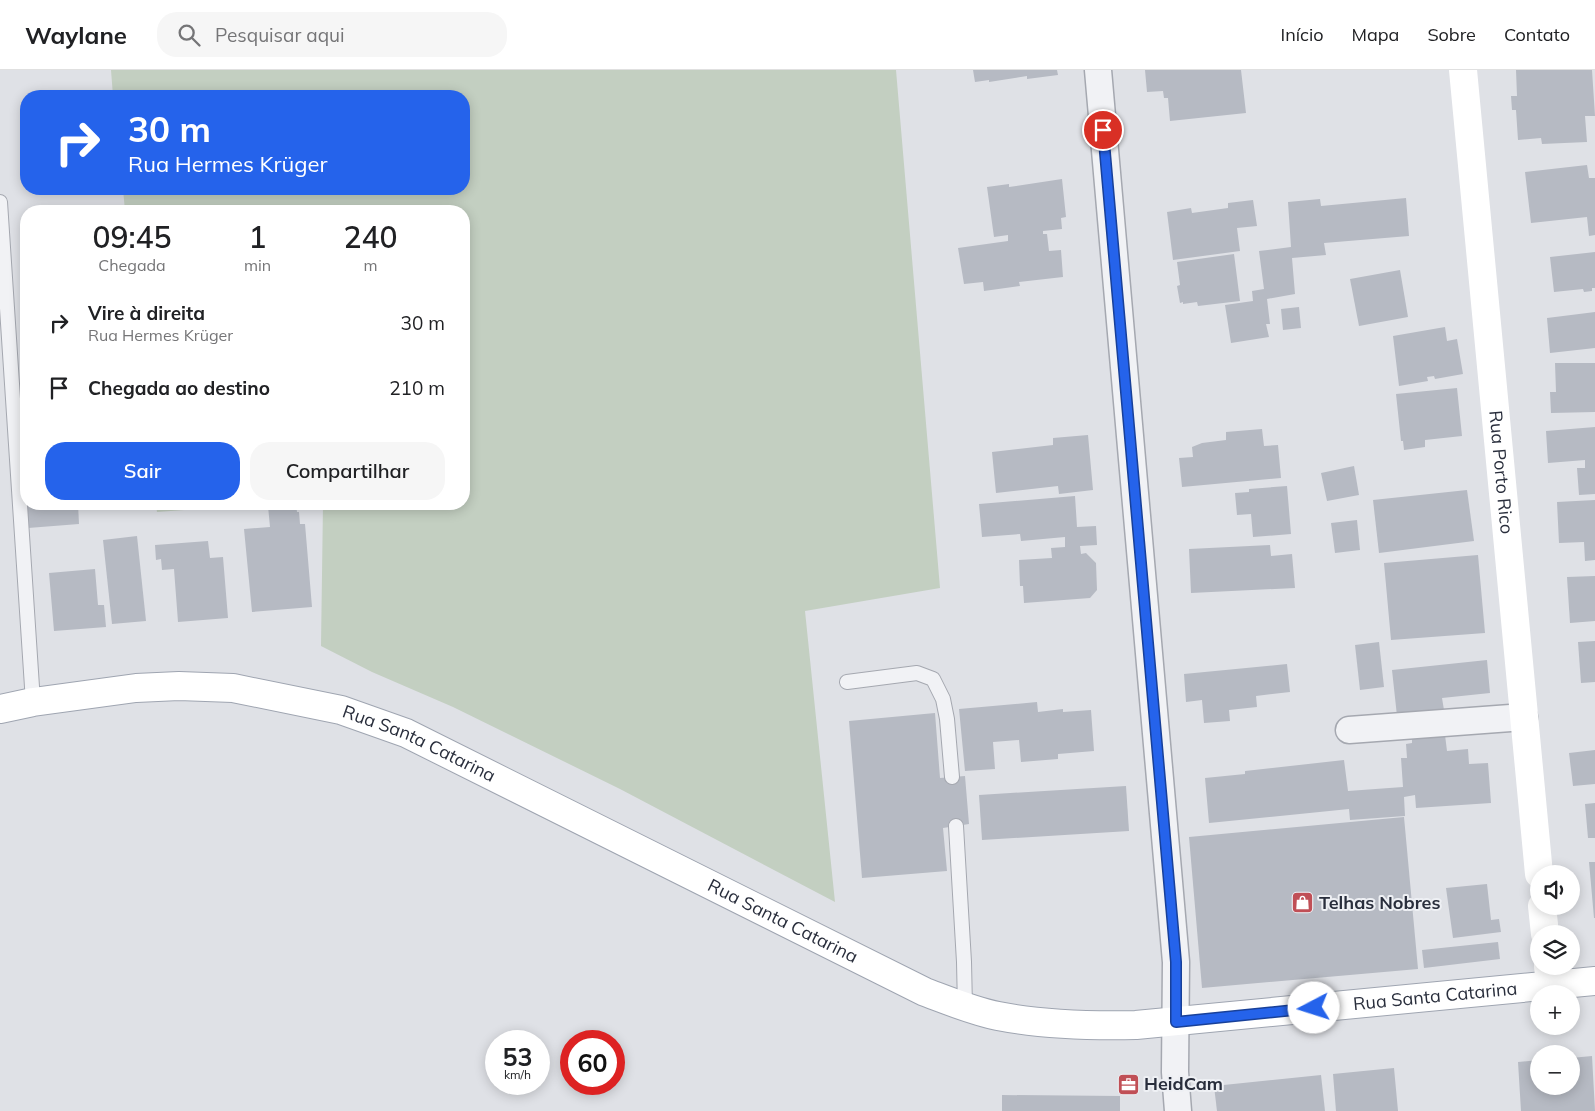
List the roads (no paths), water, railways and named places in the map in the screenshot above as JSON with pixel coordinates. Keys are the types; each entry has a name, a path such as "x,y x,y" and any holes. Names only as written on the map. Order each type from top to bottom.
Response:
{"main road":[{"name":"Rua Porto Rico","path":"1463,70 1538,865"},
{"name":"Rua Santa Catarina","path":"0,709 33,702 136,688 180,686 233,688 341,710 406,733 925,992 965,1007 997,1016 1042,1023 1088,1026 1136,1025 1176,1022 1549,976 1595,981"}],"street":[{"path":"1098,70 1176,962 1174,1072 1178,1111"},
{"path":"1348,730 1524,716"}],"lane":[{"path":"0,202 20,505"},
{"path":"20,510 33,702"},
{"path":"846,682 917,673 933,679 943,700 946,713 952,777"},
{"path":"956,826 965,1007"}],"place":[{"name":"Telhas Nobres","path":"1303,903"},
{"name":"HeidCam","path":"1128,1084"}]}
